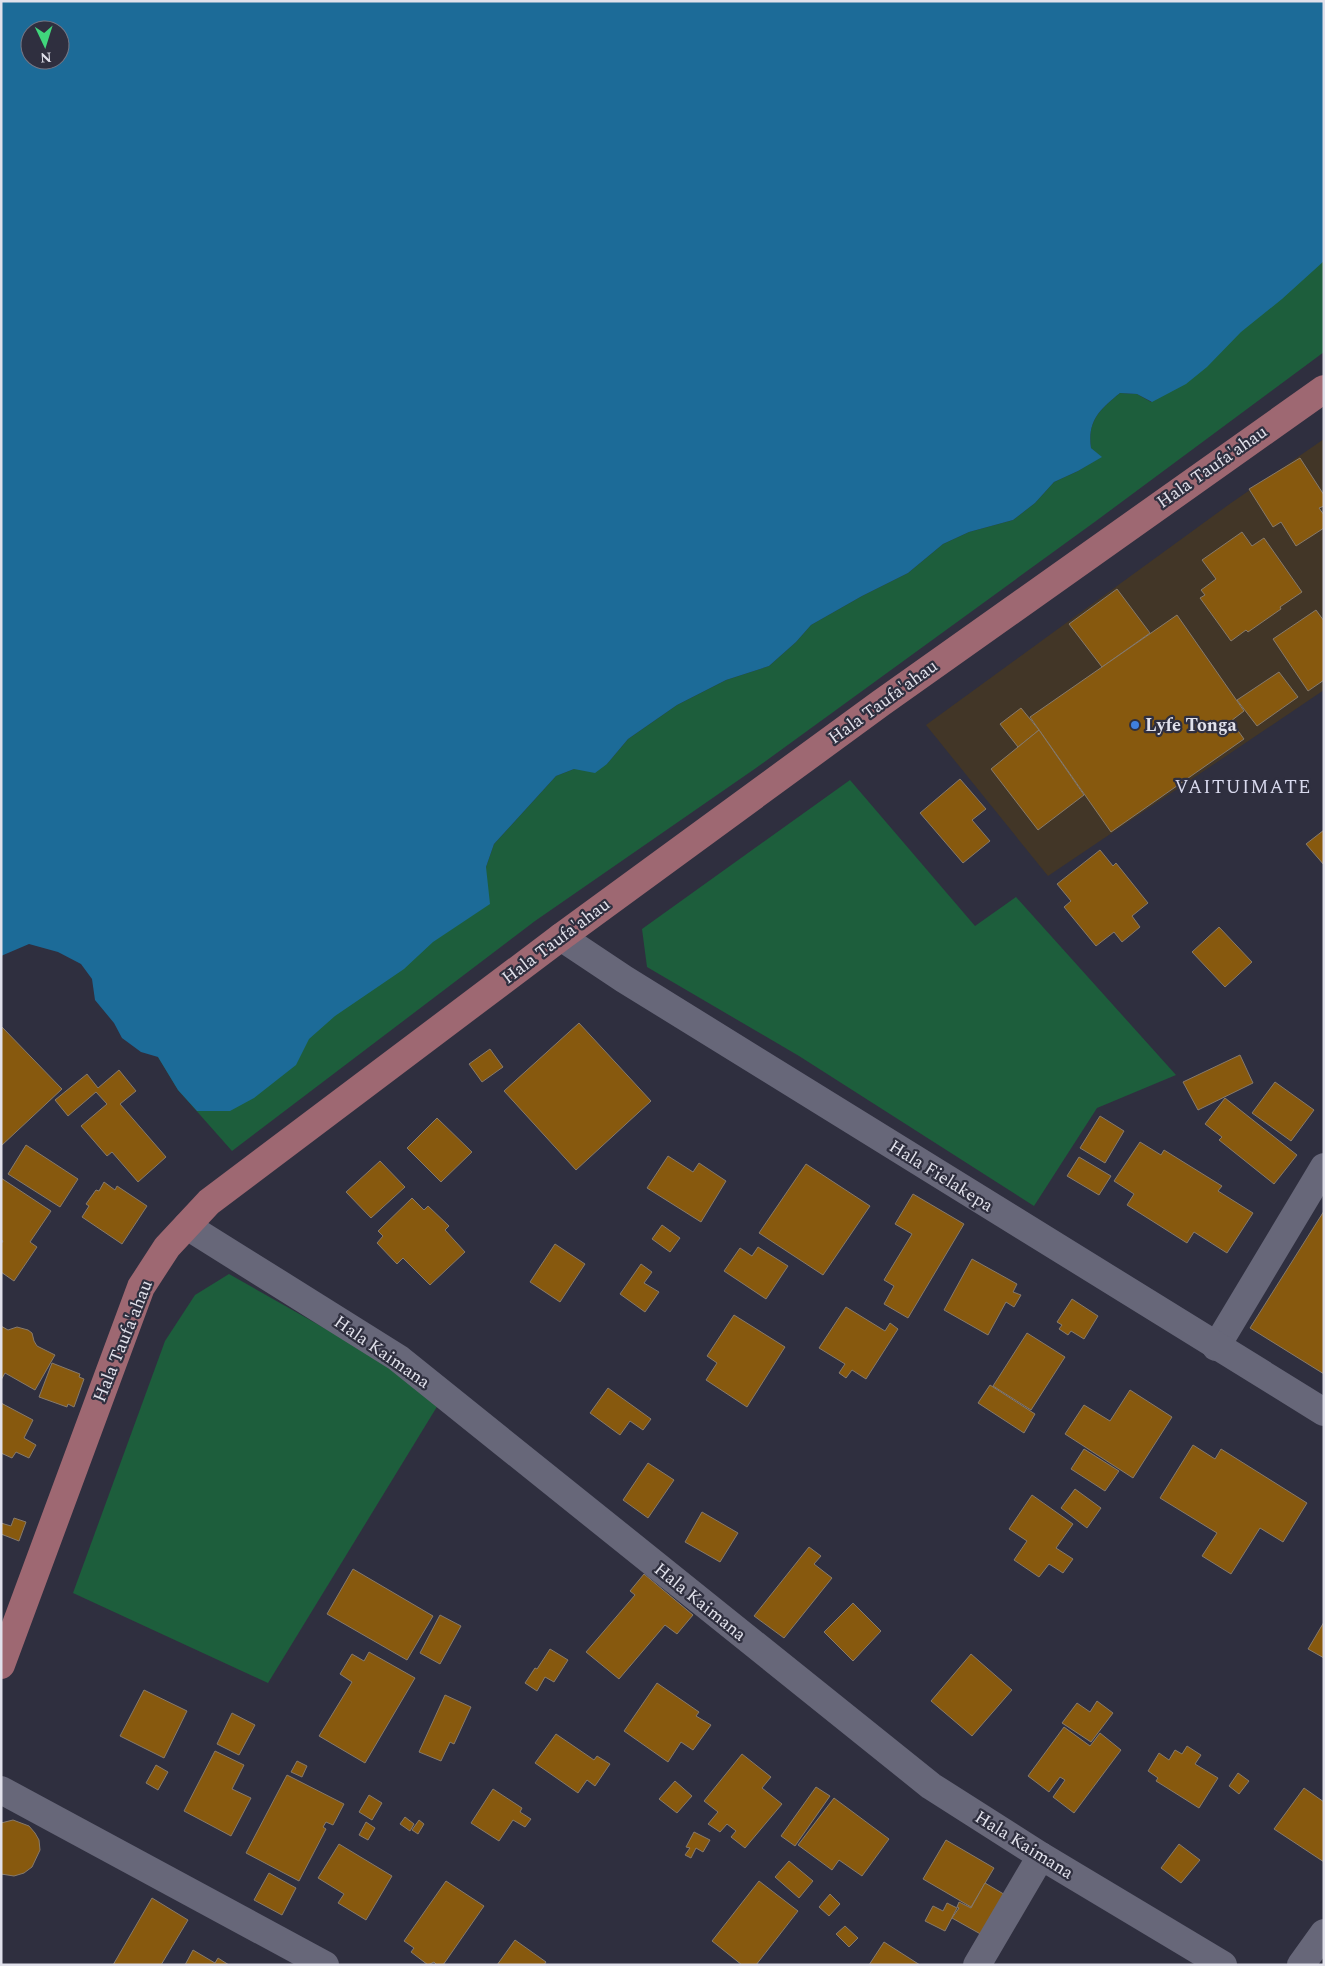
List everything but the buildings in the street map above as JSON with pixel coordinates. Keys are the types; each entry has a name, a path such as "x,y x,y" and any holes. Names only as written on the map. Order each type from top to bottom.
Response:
{"main road":[{"name":"Hala Taufa'ahau","path":"1,1665 141,1287 167,1247 209,1202 561,937 881,703 1324,388"}],"street":[{"name":"Hala Fielakepa","path":"561,937 633,985 1324,1412"},
{"path":"1216,1347 1324,1167"},
{"name":"Hala Kaimana","path":"187,1226 398,1358 930,1786 1041,1856 1223,1965"},
{"path":"1,1790 325,1965"},
{"path":"977,1965 1041,1856"},
{"path":"1301,1965 1324,1933"}],"shaded area":[{"path":"1324,439 1324,690 1048,876 926,725 1231,503"}],"green space":[{"path":"1324,212 1324,352 1096,521 756,768 535,921 232,1151 178,1090 158,1057 486,867 494,844 556,776 574,769 607,764 628,739 677,705 726,680 769,666 796,642 811,625 908,573 943,544 969,532 1013,520 1035,503 1054,482 1078,471 1101,457 1091,448 1090,439 1093,423 1101,410 1120,393 1137,394 1151,402"},
{"path":"850,780 975,926 1016,897 1176,1075 1097,1108 1034,1206 799,1056 647,967 642,929"},
{"path":"229,1274 386,1363 438,1405 268,1683 73,1593 165,1341 195,1295"}],"water":[{"path":"1,1 1324,1 1324,261 1282,299 1241,332 1207,367 1186,384 1152,402 1137,394 1120,393 1096,416 1091,430 1091,448 1102,457 1054,482 1035,503 1013,520 969,532 943,544 908,573 811,625 796,642 769,666 726,680 677,705 628,739 607,764 595,773 574,769 556,776 494,844 486,867 490,904 433,942 404,969 335,1016 309,1039 296,1065 254,1098 230,1111 197,1111 178,1090 158,1057 141,1052 122,1038 114,1023 95,1000 92,979 81,964 58,952 29,944 1,956"}],"place":[{"name":"Lyfe Tonga","path":"1135,725"}],"district":[{"name":"VAITUIMATE","path":"1243,787"}]}
